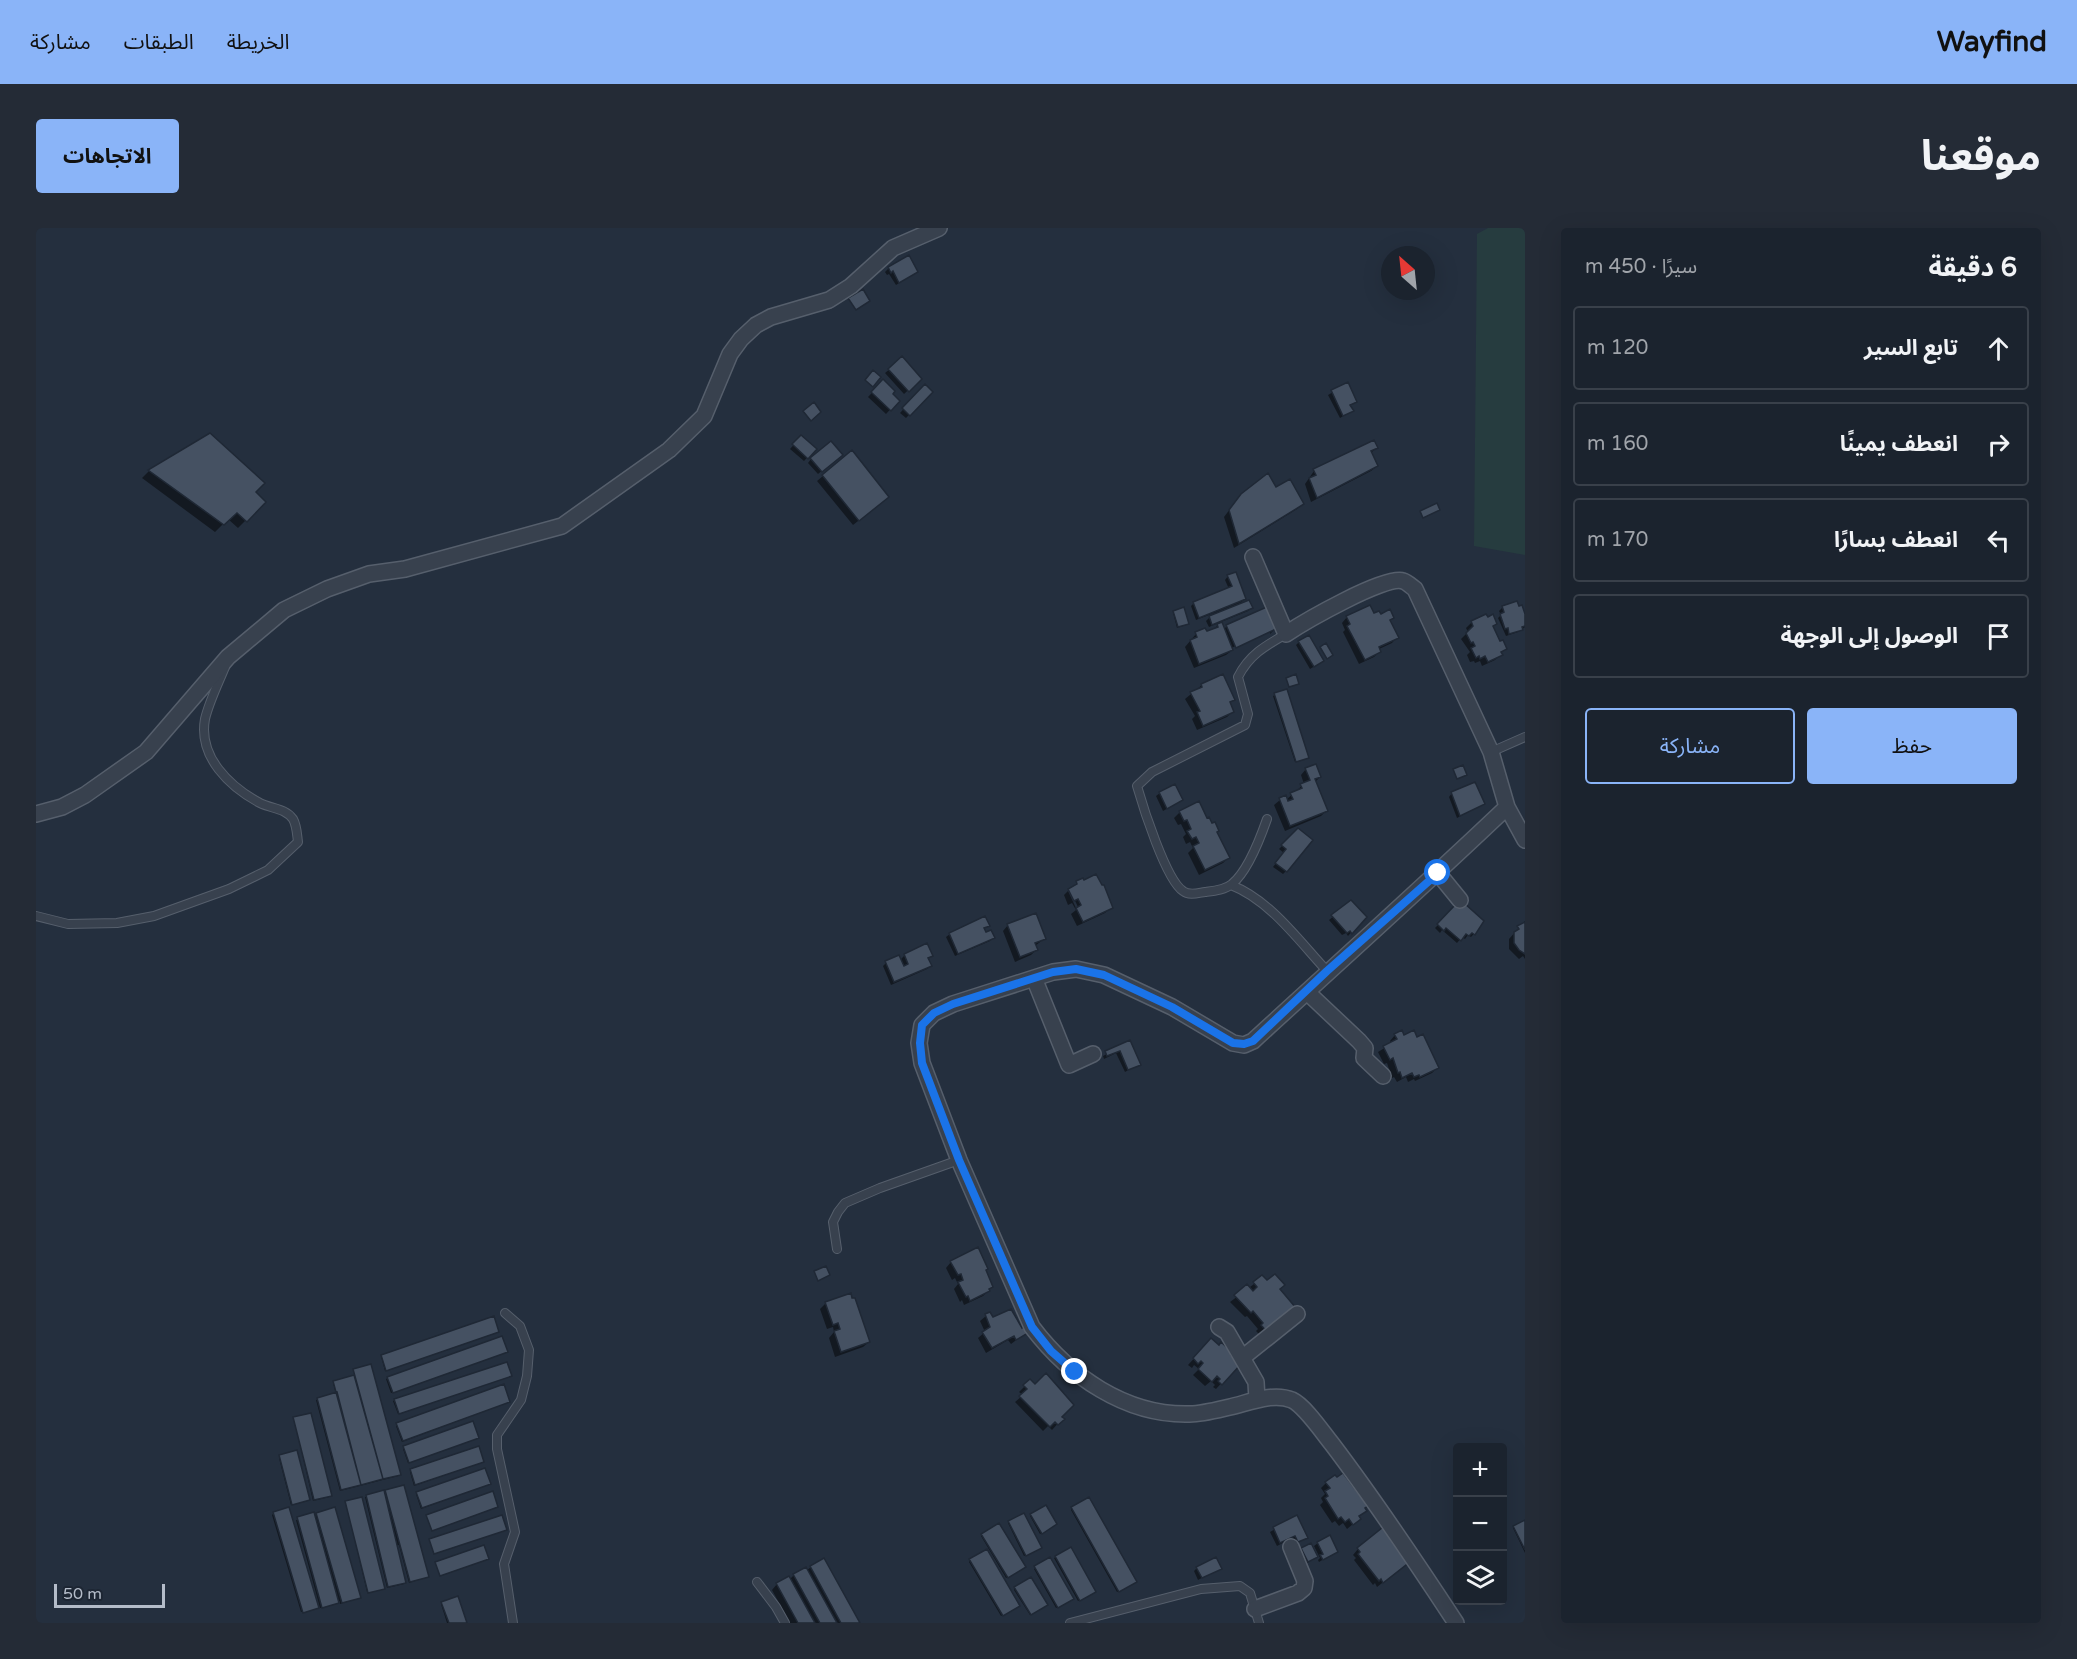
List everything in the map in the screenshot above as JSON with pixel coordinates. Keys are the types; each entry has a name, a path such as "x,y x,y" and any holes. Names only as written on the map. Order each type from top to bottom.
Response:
{"street":[{"path":"36,814 62,807 85,795 146,752 228,657 284,610 327,589 369,574 405,568 562,526 669,450 704,416 730,354 741,339 756,325 771,317 829,300 851,286 893,248 939,228"},
{"path":"1253,557 1286,634 1341,603 1390,581 1404,581 1415,589 1491,752 1507,807 1525,840"},
{"path":"1456,1623 1388,1520 1311,1417 1292,1400 1274,1398 1257,1400 1190,1414 1162,1412 1115,1398 1075,1372 1051,1351 1032,1327 959,1160 922,1063 920,1043 922,1025 934,1013 953,1004 1053,972 1076,969 1104,975 1172,1007 1227,1040 1244,1044 1253,1041 1507,807"},
{"path":"1438,873 1460,900"},
{"path":"1034,978 1069,1065 1093,1054"},
{"path":"1307,992 1359,1041 1365,1048 1364,1058 1383,1076"},
{"path":"1242,1358 1297,1314"},
{"path":"1219,1327 1227,1332 1256,1382 1257,1400"},
{"path":"1257,1616 1304,1588 1305,1581 1291,1547"}],"lane":[{"path":"1267,819 1253,855 1231,885 1194,894 1183,892 1176,884 1161,855 1137,786 1152,772 1245,725 1248,714 1238,677 1245,663 1261,648 1286,634"},
{"path":"36,916 68,924 117,923 154,916 229,889 268,870 298,842 293,820 283,810 263,804 247,795 225,777 210,757 205,737 205,720 228,657"},
{"path":"1491,752 1525,736"},
{"path":"1231,885 1248,891 1264,904 1327,971"},
{"path":"837,1249 833,1222 845,1203 959,1160"},
{"path":"505,1313 520,1326 529,1350 527,1376 521,1400 497,1435 497,1449 515,1532 504,1564 513,1623"},
{"path":"757,1582 785,1623"},
{"path":"1070,1623 1201,1589 1239,1586 1250,1593 1257,1616"}],"green space":[{"path":"1488,228 1525,228 1525,555 1474,546 1477,234"}],"building":[{"path":"909,255 918,272 899,283 893,271 891,273 888,267"},
{"path":"863,289 870,301 856,310 848,298"},
{"path":"902,356 922,379 909,392 888,369"},
{"path":"873,370 881,377 873,387 865,380"},
{"path":"883,379 895,391 893,394 900,401 891,411 871,392"},
{"path":"1348,382 1357,402 1350,405 1354,411 1343,416 1331,390"},
{"path":"925,384 933,392 910,416 902,408"},
{"path":"814,402 821,412 811,421 803,411"},
{"path":"210,433 265,483 256,492 266,502 247,522 237,513 224,525 148,470"},
{"path":"801,435 817,449 808,459 792,444"},
{"path":"1374,440 1378,448 1371,451 1378,466 1317,498 1309,478 1316,475 1313,469"},
{"path":"831,441 843,455 822,472 810,458"},
{"path":"852,450 889,497 859,521 822,475"},
{"path":"1268,473 1276,487 1290,479 1304,504 1239,544 1229,510 1241,494"},
{"path":"1437,503 1440,510 1423,518 1420,511"},
{"path":"1236,572 1246,599 1199,618 1193,602 1232,586 1227,575"},
{"path":"1249,600 1253,608 1212,625 1209,616"},
{"path":"1517,601 1519,606 1522,605 1525,614 1525,626 1522,627 1523,630 1509,634 1500,614 1504,612 1502,606"},
{"path":"1370,605 1374,613 1379,611 1381,614 1390,609 1394,618 1390,620 1399,638 1379,647 1381,652 1365,660 1347,626 1350,624 1346,616"},
{"path":"1269,606 1276,629 1236,648 1226,625"},
{"path":"1184,607 1189,624 1178,627 1173,611"},
{"path":"1486,614 1488,617 1493,614 1497,624 1493,626 1500,641 1503,640 1507,649 1501,652 1503,655 1488,662 1485,656 1480,659 1479,656 1476,658 1471,648 1475,646 1466,633 1473,626 1471,621"},
{"path":"1222,622 1233,650 1199,664 1190,640 1197,637 1195,632 1218,627 1217,624"},
{"path":"1309,635 1324,661 1314,667 1298,641"},
{"path":"1326,643 1333,655 1327,659 1320,647"},
{"path":"1223,674 1235,700 1230,702 1234,712 1203,726 1197,712 1200,711 1190,692"},
{"path":"1296,674 1299,684 1289,687 1286,678"},
{"path":"1287,689 1309,758 1296,762 1274,693"},
{"path":"1316,764 1321,777 1315,779 1328,811 1290,826 1279,798 1286,795 1288,801 1293,799 1290,793 1302,788 1300,784 1310,780 1305,768"},
{"path":"1463,765 1467,775 1457,779 1453,769"},
{"path":"1475,782 1485,804 1460,816 1451,792"},
{"path":"1175,784 1183,800 1167,809 1159,792"},
{"path":"1199,801 1207,818 1209,817 1212,823 1215,822 1219,831 1217,832 1230,858 1205,870 1193,846 1199,843 1196,837 1192,839 1187,831 1191,829 1179,811"},
{"path":"1298,828 1313,840 1287,872 1275,863 1286,849 1281,845"},
{"path":"1096,874 1104,885 1113,908 1083,922 1076,908 1081,905 1078,899 1074,901 1068,889 1077,884 1076,881"},
{"path":"1351,900 1367,917 1352,934 1350,931 1347,933 1331,915"},
{"path":"1464,903 1484,921 1475,935 1466,934 1461,941 1446,928 1444,931 1437,924 1456,904 1460,907"},
{"path":"1036,913 1046,939 1035,943 1038,950 1020,957 1007,924"},
{"path":"985,916 990,926 984,928 986,932 991,930 995,938 958,954 949,933"},
{"path":"1525,922 1525,954 1514,943 1514,932 1519,929 1517,926"},
{"path":"927,943 933,956 928,958 932,966 894,982 885,961 899,955 904,966 908,964 904,954"},
{"path":"1402,1030 1404,1035 1414,1030 1417,1037 1423,1034 1439,1068 1420,1077 1419,1075 1414,1077 1412,1073 1402,1078 1393,1058 1390,1060 1383,1046 1397,1039 1394,1034"},
{"path":"1130,1040 1141,1065 1128,1070 1120,1051 1107,1056 1105,1051"},
{"path":"978,1247 993,1287 989,1289 990,1291 970,1301 958,1282 963,1280 961,1274 958,1275 950,1261"},
{"path":"826,1266 830,1275 818,1281 814,1271"},
{"path":"1275,1274 1285,1285 1280,1289 1296,1308 1268,1333 1253,1311 1251,1313 1234,1295 1247,1284 1253,1291 1257,1287 1253,1282 1262,1275 1267,1280"},
{"path":"851,1293 852,1298 855,1298 870,1342 841,1352 834,1331 840,1329 838,1323 833,1325 825,1302"},
{"path":"1011,1309 1022,1328 1024,1326 1028,1333 1016,1340 1014,1336 992,1348 982,1332 990,1327 985,1314 990,1312 993,1317"},
{"path":"494,1316 499,1332 386,1371 381,1355"},
{"path":"502,1336 508,1352 393,1393 387,1377"},
{"path":"1211,1338 1219,1345 1221,1342 1241,1364 1222,1385 1217,1376 1212,1382 1198,1369 1203,1363 1201,1361 1198,1364 1193,1358"},
{"path":"507,1362 512,1376 399,1414 394,1399"},
{"path":"371,1364 401,1475 383,1479 353,1369"},
{"path":"1046,1373 1074,1405 1062,1417 1065,1419 1058,1425 1055,1422 1050,1427 1019,1396 1027,1389 1023,1385 1030,1379 1035,1384"},
{"path":"354,1375 383,1479 361,1485 333,1381"},
{"path":"504,1384 510,1402 403,1441 396,1423"},
{"path":"337,1392 361,1485 341,1490 317,1398"},
{"path":"311,1413 332,1496 314,1500 293,1417"},
{"path":"473,1421 479,1438 409,1463 403,1446"},
{"path":"479,1446 484,1462 415,1485 410,1469"},
{"path":"297,1450 310,1500 292,1505 279,1455"},
{"path":"485,1468 491,1484 422,1508 416,1492"},
{"path":"1343,1473 1368,1506 1365,1508 1367,1511 1359,1516 1361,1519 1353,1525 1349,1519 1345,1522 1341,1517 1338,1519 1325,1498 1328,1496 1325,1491 1330,1488 1325,1482"},
{"path":"404,1485 429,1577 410,1582 385,1490"},
{"path":"384,1490 406,1583 388,1587 366,1495"},
{"path":"493,1491 498,1507 432,1531 426,1515"},
{"path":"362,1497 385,1589 368,1593 345,1501"},
{"path":"1089,1497 1137,1582 1119,1592 1071,1507"},
{"path":"1046,1505 1057,1524 1042,1534 1030,1514"},
{"path":"289,1507 319,1608 303,1613 273,1512"},
{"path":"335,1507 361,1598 342,1603 316,1513"},
{"path":"314,1512 339,1603 322,1608 297,1517"},
{"path":"1024,1513 1042,1548 1026,1556 1008,1521"},
{"path":"502,1515 507,1530 434,1554 429,1539"},
{"path":"1297,1515 1308,1538 1298,1542 1295,1536 1280,1543 1273,1527"},
{"path":"1525,1520 1525,1550 1513,1526"},
{"path":"999,1523 1026,1567 1008,1578 981,1534"},
{"path":"1385,1528 1411,1561 1383,1583 1358,1554 1360,1552 1357,1548"},
{"path":"1330,1535 1338,1552 1323,1560 1320,1555 1323,1554 1317,1542"},
{"path":"1311,1543 1318,1557 1308,1562 1301,1548"},
{"path":"484,1545 489,1559 440,1576 435,1562"},
{"path":"1071,1547 1096,1592 1080,1601 1055,1556"},
{"path":"987,1549 1020,1606 1003,1616 969,1559"},
{"path":"1050,1557 1074,1599 1058,1608 1034,1566"},
{"path":"1216,1557 1222,1569 1202,1578 1196,1567"},
{"path":"824,1558 860,1623 841,1623 810,1566"},
{"path":"806,1567 837,1623 820,1623 793,1574"},
{"path":"789,1576 815,1623 798,1623 776,1583"},
{"path":"1031,1577 1048,1605 1031,1615 1014,1587"},
{"path":"458,1596 467,1623 449,1623 441,1602"}],"route":[{"path":"1075,1372 1051,1351 1032,1327 959,1160 922,1063 920,1043 922,1025 934,1013 953,1004 1053,972 1076,969 1104,975 1172,1007 1233,1043 1244,1044 1253,1041 1327,971 1438,873"}]}
